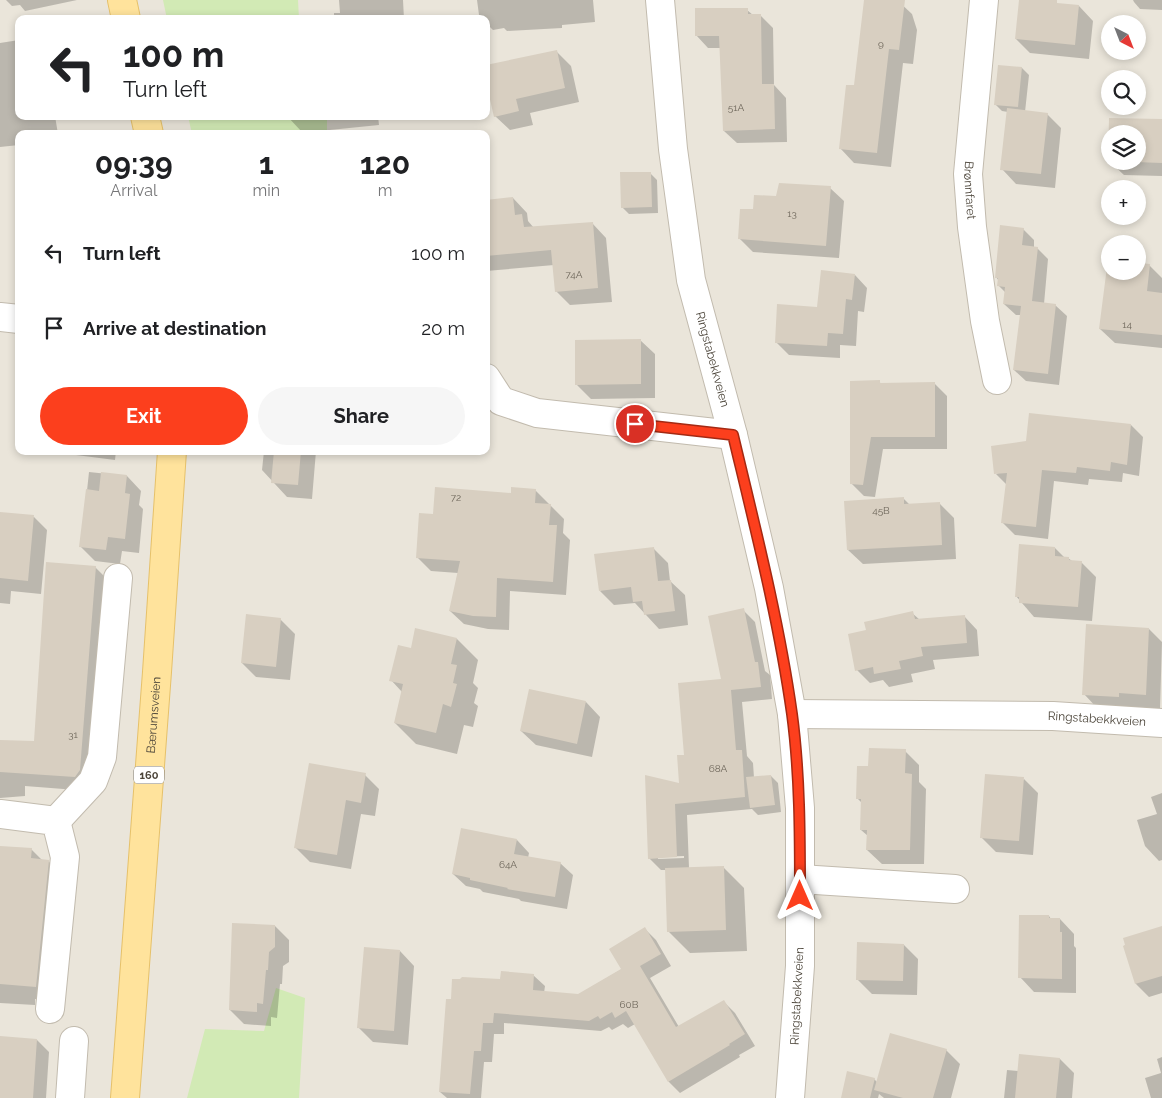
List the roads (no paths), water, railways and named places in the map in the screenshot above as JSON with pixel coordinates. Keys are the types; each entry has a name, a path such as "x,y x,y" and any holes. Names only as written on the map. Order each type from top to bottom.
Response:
{"main road":[{"path":"122,0 125,15"},
{"name":"Bærumsveien","path":"124,1098 172,455"}],"street":[{"name":"Ringstabekkveien","path":"660,0 673,149 691,280 733,435 769,588 792,714 800,808 800,966 790,1098"},
{"name":"Brønnfaret","path":"984,0 968,174 974,236 997,380"},
{"path":"0,317 15,319"},
{"path":"490,384 501,401 537,413 733,435"},
{"path":"56,822 93,781 102,757 118,578"},
{"name":"Ringstabekkveien","path":"792,714 1053,716 1162,723"},
{"path":"0,814 56,822"},
{"path":"50,1008 65,856 56,822"},
{"path":"800,879 955,890"},
{"path":"70,1098 74,1041"}]}
